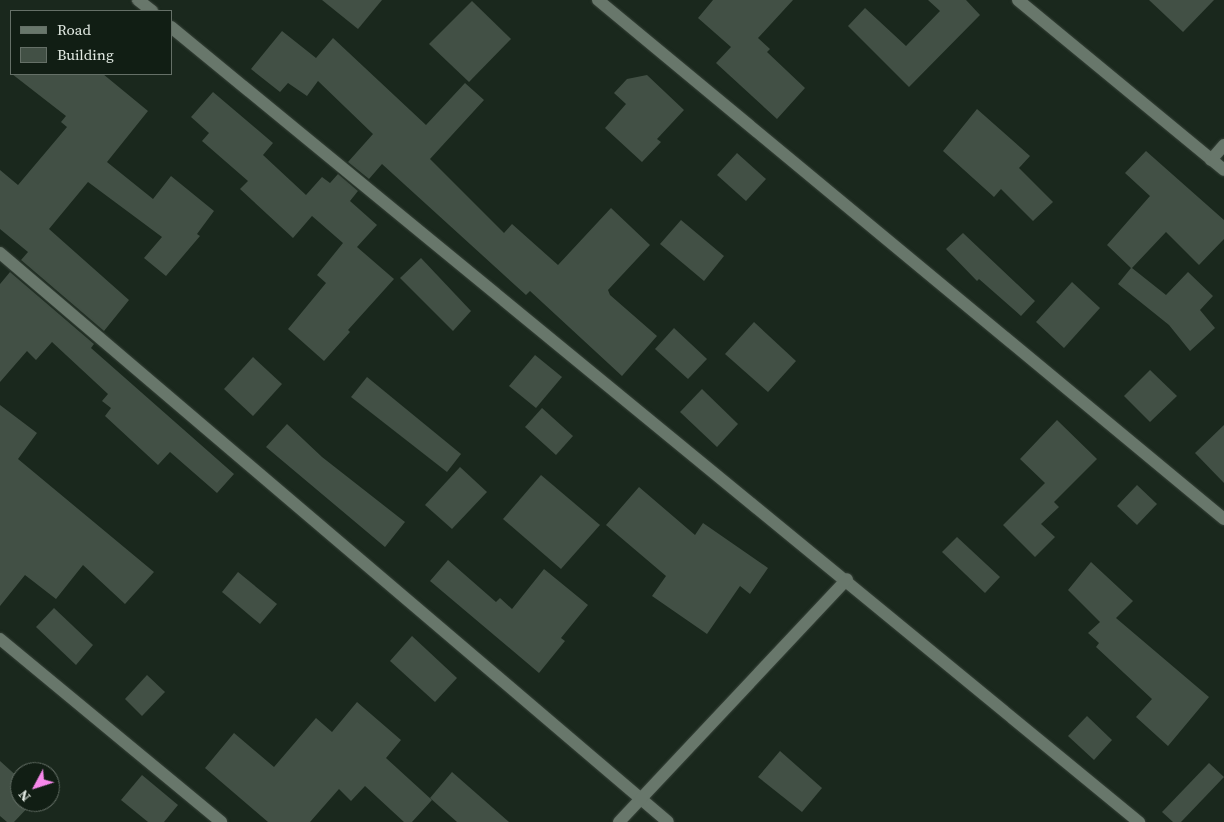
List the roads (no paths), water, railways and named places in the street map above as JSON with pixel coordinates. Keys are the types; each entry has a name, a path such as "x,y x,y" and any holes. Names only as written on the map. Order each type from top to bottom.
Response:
{"street":[{"path":"138,0 151,10"},
{"path":"598,0 1224,519"},
{"path":"1018,0 1224,170"},
{"path":"172,28 847,579 1139,822"},
{"path":"1211,160 1224,145"},
{"path":"0,253 668,822"},
{"path":"619,822 847,579"},
{"path":"0,639 221,822"}]}
